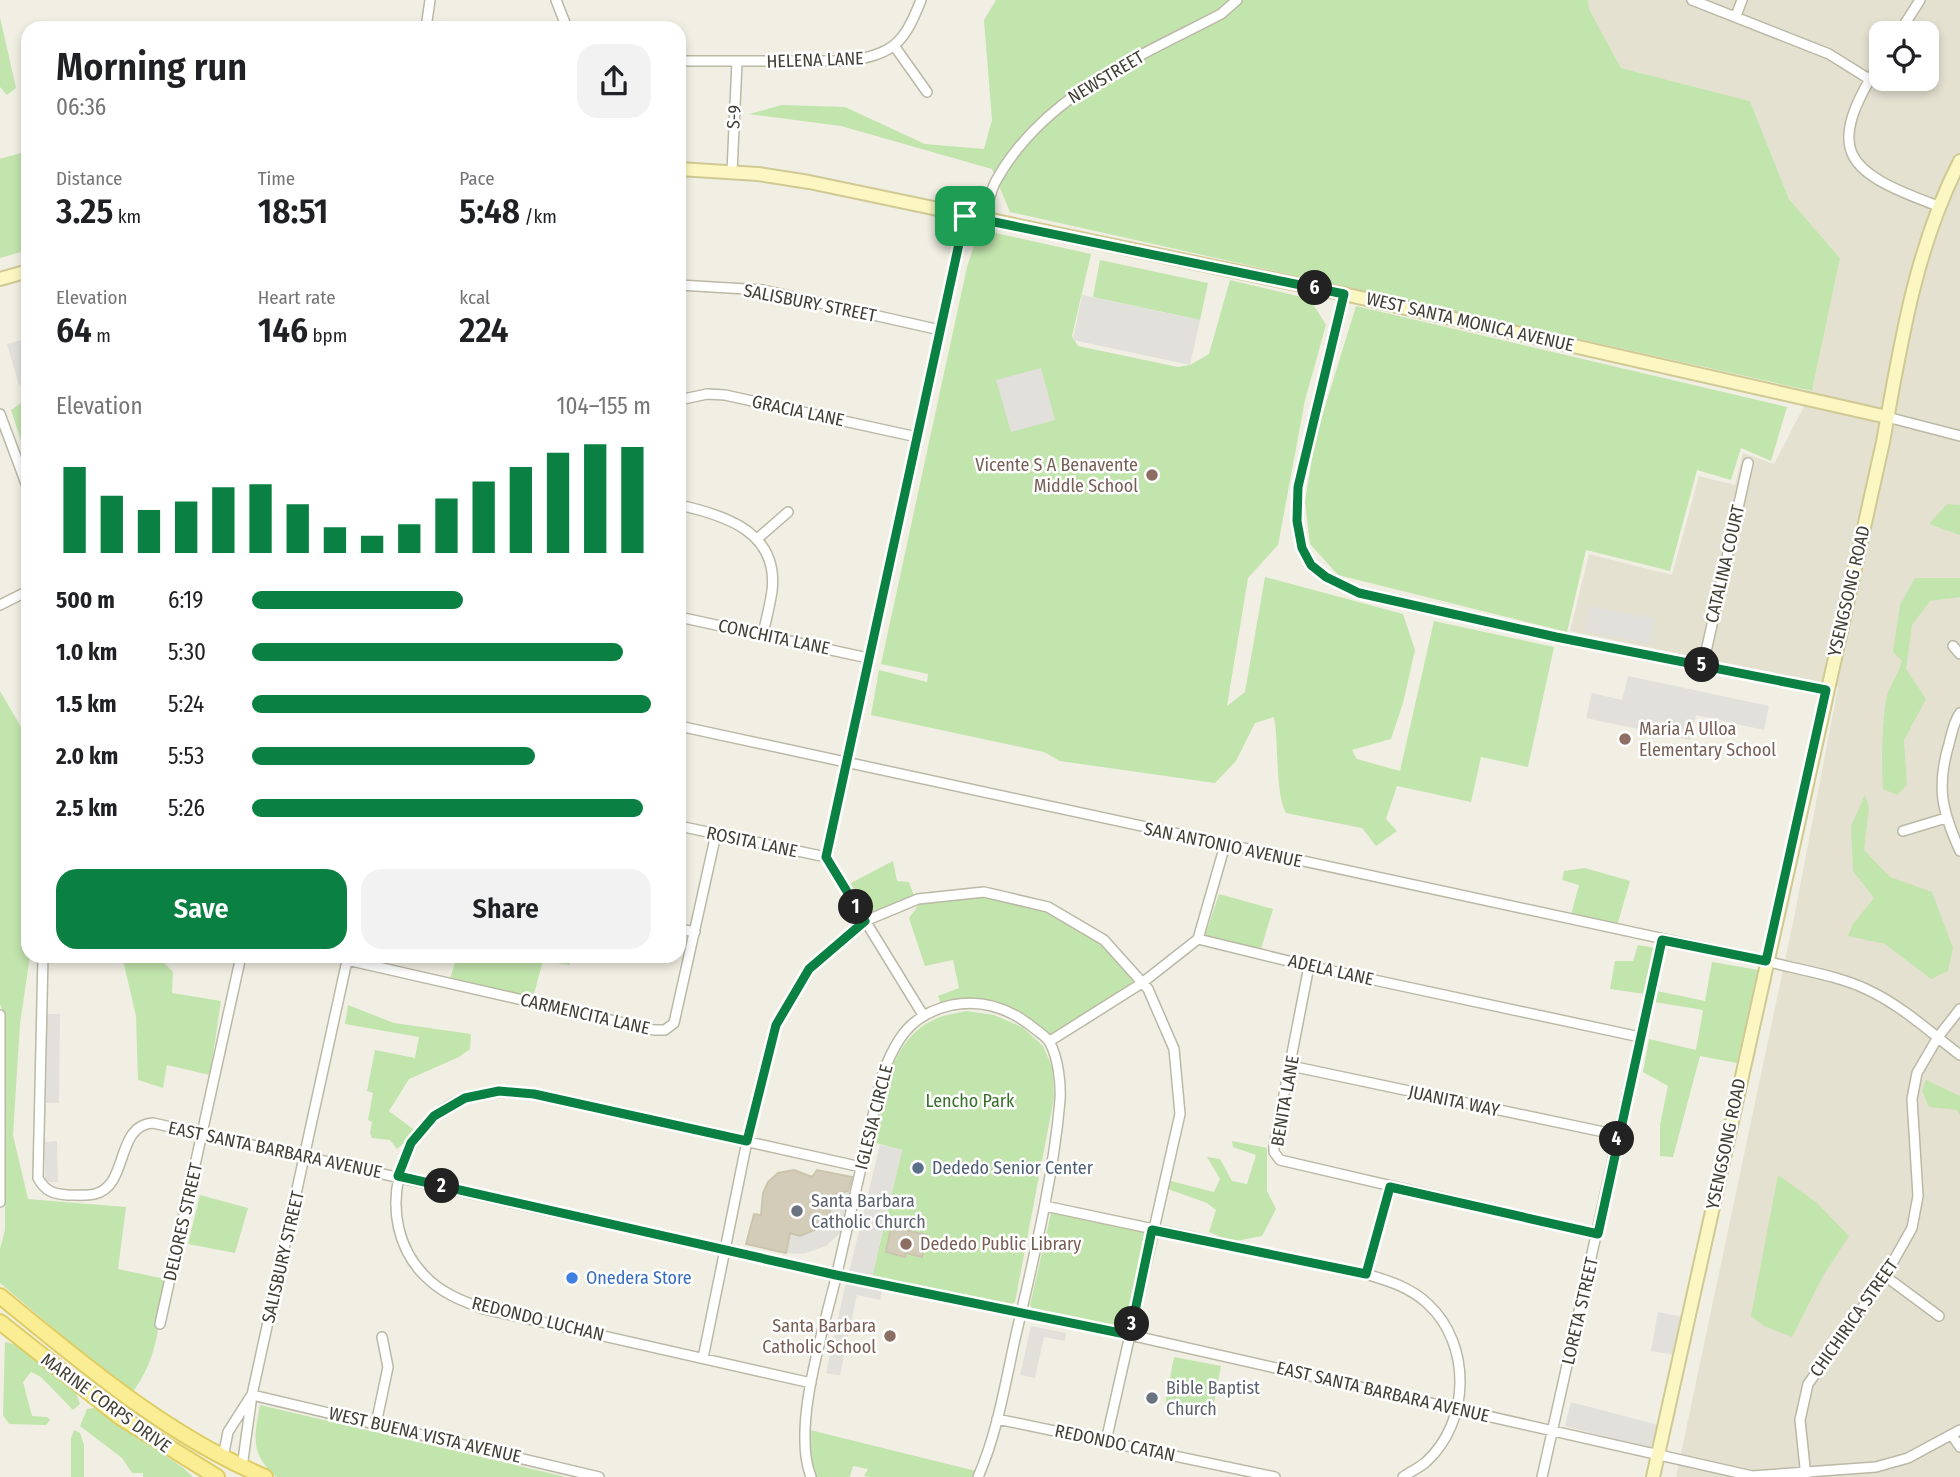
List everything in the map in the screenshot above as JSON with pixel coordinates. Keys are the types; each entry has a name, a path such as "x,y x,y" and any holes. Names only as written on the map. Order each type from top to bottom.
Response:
{"main road":[{"name":"YSENGSONG ROAD","path":"1653,1477 1916,281 1938,206 1960,160"},
{"name":"WEST SANTA MONICA AVENUE","path":"686,169 796,180 1344,294 1887,417"},
{"path":"0,279 21,273"},
{"path":"0,1296 108,1384 181,1433 223,1457 241,1472 265,1477"},
{"name":"MARINE CORPS DRIVE","path":"0,1322 120,1417 218,1477"},
{"path":"218,1477 223,1457"}],"street":[{"path":"427,21 430,0"},
{"path":"556,0 564,21"},
{"path":"921,0 910,27 895,47 927,92"},
{"name":"NEWSTREET","path":"984,219 995,180 1034,130 1059,106 1092,82 1222,14 1237,0"},
{"path":"1692,0 1829,54 1869,79 1850,120 1849,142 1856,163 1871,178 1938,206"},
{"path":"1736,16 1742,0"},
{"path":"1907,21 1920,0"},
{"name":"HELENA LANE","path":"686,61 848,61 873,57 895,47"},
{"name":"S-9","path":"732,172 737,62"},
{"path":"965,216 826,857 923,1015 967,1002 996,1006 1023,1019 1050,1041 1057,1068 1060,1098 1045,1206 997,1419 978,1477"},
{"name":"SALISBURY STREET","path":"686,285 763,290 940,330"},
{"path":"1344,294 1298,487 1298,530 1302,548 1311,565 1326,577 1359,593 1826,690"},
{"name":"GRACIA LANE","path":"686,399 708,394 725,395 917,437"},
{"path":"0,414 1,428 21,473"},
{"path":"1887,417 1960,436"},
{"name":"CATALINA COURT","path":"1703,665 1748,464"},
{"path":"686,506 714,512 742,525 757,539 766,554 772,580 763,634"},
{"path":"757,539 788,512"},
{"path":"0,605 21,595"},
{"name":"CONCHITA LANE","path":"686,618 868,658"},
{"path":"1952,646 1960,654"},
{"path":"1960,713 1954,722 1941,769 1941,790 1946,818 1960,851"},
{"name":"SAN ANTONIO AVENUE","path":"686,727 1766,961 1864,988 1888,1001 1960,1055"},
{"path":"1903,831 1946,818"},
{"name":"ROSITA LANE","path":"686,828 826,857"},
{"name":"CARMENCITA LANE","path":"368,963 659,1031 674,1023 716,834"},
{"path":"1050,1041 1142,983 1198,939 1225,845"},
{"path":"703,1358 747,1141 776,1025 809,969 865,921 918,899 984,892 1048,906 1104,940 1148,989 1174,1049 1180,1114 1106,1441"},
{"path":"686,930 695,932"},
{"name":"ADELA LANE","path":"1198,939 1309,966 1640,1037"},
{"name":"LORETA STREET","path":"1542,1477 1662,940"},
{"name":"EAST SANTA BARBARA AVENUE","path":"43,963 38,1178 43,1187 60,1195 96,1194 113,1180 134,1130 146,1124 398,1176 1021,1315 1130,1335 1752,1476 1806,1475 1876,1467 1908,1458 1956,1432"},
{"name":"DELORES STREET","path":"160,1324 240,963"},
{"name":"SALISBURY STREET","path":"241,1472 251,1395 306,1157 346,963"},
{"name":"BENITA LANE","path":"1309,966 1274,1146 1276,1157 1285,1163 1598,1234"},
{"name":"CHICHIRICA STREET","path":"1806,1475 1800,1420 1808,1384 1885,1276 1912,1228 1918,1196 1912,1099 1917,1073 1938,1037 1960,1009"},
{"path":"0,1015 0,1202"},
{"name":"IGLESIA CIRCLE","path":"811,1477 806,1465 805,1436 811,1383 882,1076 892,1048 923,1015"},
{"name":"JUANITA WAY","path":"1291,1066 1618,1136"},
{"name":"REDONDO LUCHAN","path":"811,1383 484,1309 451,1297 423,1275 404,1245 395,1211 398,1176 411,1143 434,1116 465,1098 499,1091 534,1094 861,1167"},
{"path":"1366,1274 1390,1187"},
{"path":"1045,1206 1366,1274 1400,1284 1429,1304 1450,1333 1460,1366 1457,1409 1448,1434 1426,1462 1403,1477"},
{"path":"1885,1276 1939,1316"},
{"path":"376,1424 388,1367 382,1337"},
{"name":"SALISBURY STREET","path":"223,1457 228,1432 251,1395"},
{"name":"WEST BUENA VISTA AVENUE","path":"251,1395 599,1477"},
{"name":"REDONDO CATAN","path":"997,1419 1275,1477"},
{"path":"1956,1432 1960,1447"}],"shaded area":[{"path":"1588,0 1960,0 1960,1477 1676,1477 1794,918 1838,687 1570,631 1589,554 1672,575 1699,476 1735,485 1743,453 1774,464 1812,391 1840,258 1789,199 1750,101 1621,68 1589,9"},
{"path":"1082,295 1200,320 1190,365 1073,340"},
{"path":"21,340 21,385 19,385 7,344"},
{"path":"1041,368 1055,420 1011,432 996,380"},
{"path":"1590,606 1655,619 1650,644 1585,631"},
{"path":"1628,676 1769,706 1764,730 1696,715 1690,740 1586,718 1592,693 1622,700"},
{"path":"47,1014 60,1014 59,1103 46,1103"},
{"path":"57,1141 58,1182 45,1182 45,1142"},
{"path":"880,1145 902,1150 872,1277 849,1272"},
{"path":"851,1191 850,1205 840,1233 826,1246 803,1254 786,1253 790,1233 800,1236 822,1227 829,1218 832,1195"},
{"path":"846,1282 882,1290 880,1300 857,1295 840,1375 837,1375 826,1373"},
{"path":"1658,1312 1683,1317 1675,1355 1651,1351"},
{"path":"1031,1326 1066,1333 1065,1341 1044,1337 1035,1378 1020,1375"},
{"path":"1571,1402 1658,1425 1652,1449 1565,1426"}],"green space":[{"path":"996,0 1588,0 1589,9 1621,68 1750,101 1789,199 1840,258 1812,391 1010,212 992,169 841,126 749,114 782,105 845,107 925,144 984,149 992,120 984,20"},
{"path":"0,17 16,88 7,95 0,87"},
{"path":"21,153 21,252 0,258 0,159"},
{"path":"991,232 1091,254 1072,336 1078,346 1178,367 1190,365 1209,354 1230,280 1310,299 1326,325 1305,400 1278,545 1248,578 1227,706 1245,692 1265,577 1403,614 1415,650 1403,703 1391,739 1352,750 1357,759 1400,771 1434,621 1554,647 1528,767 1481,757 1471,802 1397,786 1386,819 1397,831 1376,846 1362,828 1286,813 1280,794 1274,717 1255,723 1236,761 1215,783 1060,761 1044,752 871,715 879,670 927,682 928,674 881,664 967,267 976,239"},
{"path":"1100,260 1208,283 1200,320 1093,297"},
{"path":"1356,306 1787,407 1771,461 1741,448 1731,480 1697,470 1670,571 1586,550 1567,632 1338,575 1310,544 1305,502 1315,439"},
{"path":"21,403 21,441 11,410"},
{"path":"1947,504 1960,505 1960,535 1929,524"},
{"path":"1915,578 1960,578 1960,597 1930,601 1912,625 1906,669 1926,699 1904,740 1907,785 1897,795 1883,789 1883,723 1889,690 1902,661 1893,652 1900,605"},
{"path":"0,691 21,727 21,963 29,963 20,1024 13,1135 28,1199 126,1207 118,1269 165,1279 152,1353 131,1394 0,1283 0,1249 5,1230 4,1015 0,1004"},
{"path":"1865,795 1869,807 1864,850 1890,877 1932,892 1953,948 1948,971 1931,979 1885,944 1848,936 1853,924 1874,898 1853,871 1851,826"},
{"path":"893,861 897,881 909,882 914,896 867,915 849,884"},
{"path":"1585,868 1630,881 1617,926 1571,915 1579,885 1562,880 1564,871"},
{"path":"1219,894 1273,909 1260,952 1205,936"},
{"path":"984,895 1046,909 1103,941 1137,983 1050,1038 997,1003 941,1005 938,996 959,988 953,960 925,966 909,918 920,903"},
{"path":"1638,945 1657,948 1645,994 1610,989 1615,961 1633,961"},
{"path":"1712,962 1758,970 1737,1063 1700,1056 1673,1157 1660,1156 1660,1125 1668,1086 1643,1072 1649,1039 1696,1050 1703,1010 1655,1002 1657,991 1705,1001"},
{"path":"124,963 164,963 173,972 172,993 221,1001 210,1075 167,1065 163,1088 138,1080 136,1016"},
{"path":"455,963 542,963 533,997 450,979"},
{"path":"348,1005 394,1023 471,1034 470,1049 459,1057 409,1079 389,1111 417,1132 397,1149 390,1140 372,1138 370,1133 372,1122 368,1120 373,1093 367,1091 375,1050 415,1058 419,1037 345,1024"},
{"name":"Lencho Park","path":"967,1011 994,1015 1022,1027 1043,1046 1053,1069 1054,1098 1015,1302 1008,1306 872,1277 902,1150 872,1142 891,1069 910,1038 923,1026 940,1017"},
{"path":"1926,1080 1960,1096 1960,1115 1957,1110 1929,1107 1922,1091"},
{"path":"1232,1141 1267,1148 1267,1191 1276,1209 1262,1236 1231,1242 1209,1232 1216,1210 1207,1203 1168,1189 1167,1180 1214,1192 1220,1179 1207,1157 1220,1159 1232,1181 1247,1184 1256,1155 1233,1147"},
{"path":"1778,1175 1816,1202 1849,1236 1823,1276 1792,1337 1764,1326 1751,1316"},
{"path":"200,1195 248,1208 235,1253 188,1244"},
{"path":"1051,1213 1147,1233 1126,1326 1115,1329 1034,1311 1030,1305"},
{"path":"5,1342 16,1345 75,1390 80,1404 73,1410 41,1377 31,1372 23,1382 32,1416 47,1417 50,1420 46,1425 9,1424 3,1415"},
{"path":"1174,1357 1221,1366 1212,1413 1165,1404"},
{"path":"260,1405 566,1477 276,1477 262,1460 256,1444"},
{"path":"94,1408 193,1477 143,1477 143,1473 132,1473 122,1458 80,1426 87,1409"},
{"path":"74,1430 80,1433 84,1445 84,1477 71,1477 71,1438"},
{"path":"810,1430 976,1471 973,1477 870,1477 864,1476 868,1469 853,1466 850,1477 817,1477 812,1463"}],"building":[{"name":"Santa Barbara Catholic Church","path":"794,1170 812,1177 817,1170 852,1177 848,1191 832,1195 829,1218 822,1227 800,1236 790,1233 786,1253 746,1244 754,1214 761,1215 763,1193 768,1182 778,1173"},
{"name":"Dededo Public Library","path":"891,1227 927,1235 922,1257 906,1253 905,1257 886,1252"}],"place":[{"name":"Vicente S A Benavente Middle School","path":"1152,475"},
{"name":"Maria A Ulloa Elementary School","path":"1625,739"},
{"name":"Dededo Senior Center","path":"918,1168"},
{"name":"Santa Barbara Catholic Church","path":"797,1211"},
{"name":"Dededo Public Library","path":"906,1244"},
{"name":"Onedera Store","path":"572,1278"},
{"name":"Santa Barbara Catholic School","path":"890,1336"},
{"name":"Bible Baptist Church","path":"1152,1398"}],"route":[{"path":"965,216 1344,294 1298,487 1297,521 1302,548 1311,565 1326,577 1359,593 1556,637 1826,690 1766,961 1662,940 1598,1234 1390,1187 1366,1274 1152,1230 1130,1335 1021,1315 836,1275 398,1176 411,1143 434,1116 465,1098 499,1091 534,1094 747,1141 776,1025 809,969 865,921 826,857 965,216"}]}
